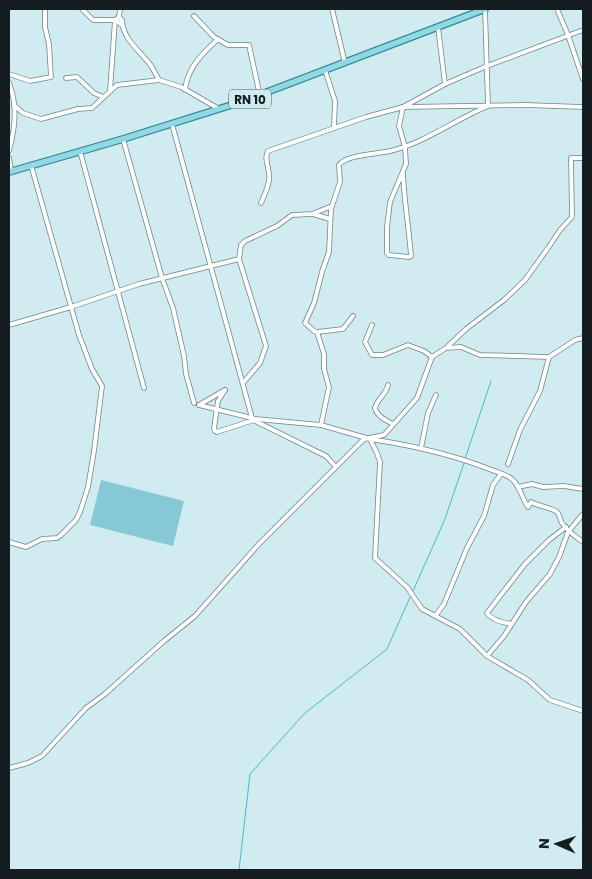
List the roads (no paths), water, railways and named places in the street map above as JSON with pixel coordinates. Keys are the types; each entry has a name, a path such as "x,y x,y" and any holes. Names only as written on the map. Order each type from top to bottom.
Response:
{"main road":[{"name":"RN 10","path":"10,171 219,110 260,96 474,11 485,9"}],"street":[{"path":"9,74 30,81 51,76 49,44 44,27 45,9"},
{"path":"82,9 93,20 117,18 122,20 127,38 151,66 159,80"},
{"path":"110,92 117,18 120,9"},
{"path":"332,9 345,62"},
{"path":"485,9 488,106"},
{"path":"557,9 583,79"},
{"path":"194,16 203,27 218,39 232,46 249,45 260,96"},
{"path":"438,26 444,84"},
{"path":"261,203 269,180 266,158 268,151 366,117 403,107 444,84 583,30"},
{"path":"185,89 192,66 218,39"},
{"path":"324,70 335,101 334,128"},
{"path":"66,78 77,77 94,93 103,97"},
{"path":"14,105 23,113 41,119 92,108 117,85 159,80 185,89 219,110"},
{"path":"9,84 16,121 9,151"},
{"path":"403,107 526,105 583,107"},
{"path":"353,316 343,329 317,332 306,325 305,320 314,303 329,252 330,219 340,182 338,169 340,163 361,156 405,147 438,132 468,114 488,106"},
{"path":"403,107 399,126 406,158 403,173 390,202 387,227 387,253 389,255 409,257 411,256 408,216 404,201 403,173"},
{"path":"172,124 253,419"},
{"path":"123,139 172,308 194,403"},
{"path":"80,151 144,388"},
{"path":"9,158 10,171"},
{"path":"9,768 28,763 42,756 86,708 105,694 195,616 258,545 364,439 384,434 417,398 432,357 446,348 466,329 504,300 525,280 560,230 572,217 571,158 583,158"},
{"path":"9,542 26,548 42,539 58,538 76,520 85,500 94,451 102,386 92,369 79,335 31,166"},
{"path":"312,214 332,206"},
{"path":"243,382 260,363 266,346 239,259 240,245 277,226 292,215 312,214 330,219"},
{"path":"9,325 71,307 118,290 239,259"},
{"path":"372,325 365,342 372,355 383,355 408,345 424,351 432,357"},
{"path":"317,332 324,354 324,369 329,387 320,425"},
{"path":"446,348 460,347 480,355 549,357 575,340 583,338"},
{"path":"508,464 520,430 540,391 549,357"},
{"path":"388,385 387,391 375,408 384,420 393,424"},
{"path":"336,466 326,456 253,419 217,432 214,428 217,409 218,401 225,390 199,405 217,409 253,419 320,425 364,439 421,448 466,460 513,480 528,507 531,502 553,509 558,513 561,522 568,532 583,542"},
{"path":"421,448 428,413 436,395"},
{"path":"370,440 380,462 374,558 407,587 422,609 460,629 487,656 528,680 550,700 583,711"},
{"path":"436,615 444,604 467,548 484,516 493,485 501,474"},
{"path":"518,487 532,484 583,489"},
{"path":"487,656 512,624 526,602 550,574 559,558 568,532 583,514"},
{"path":"512,624 496,620 487,613 525,564 565,527 573,525"}],"waterway":[{"path":"465,459 491,381"},
{"path":"413,591 445,519 464,463"},
{"path":"239,870 250,774 305,713 387,649 411,595"}]}
